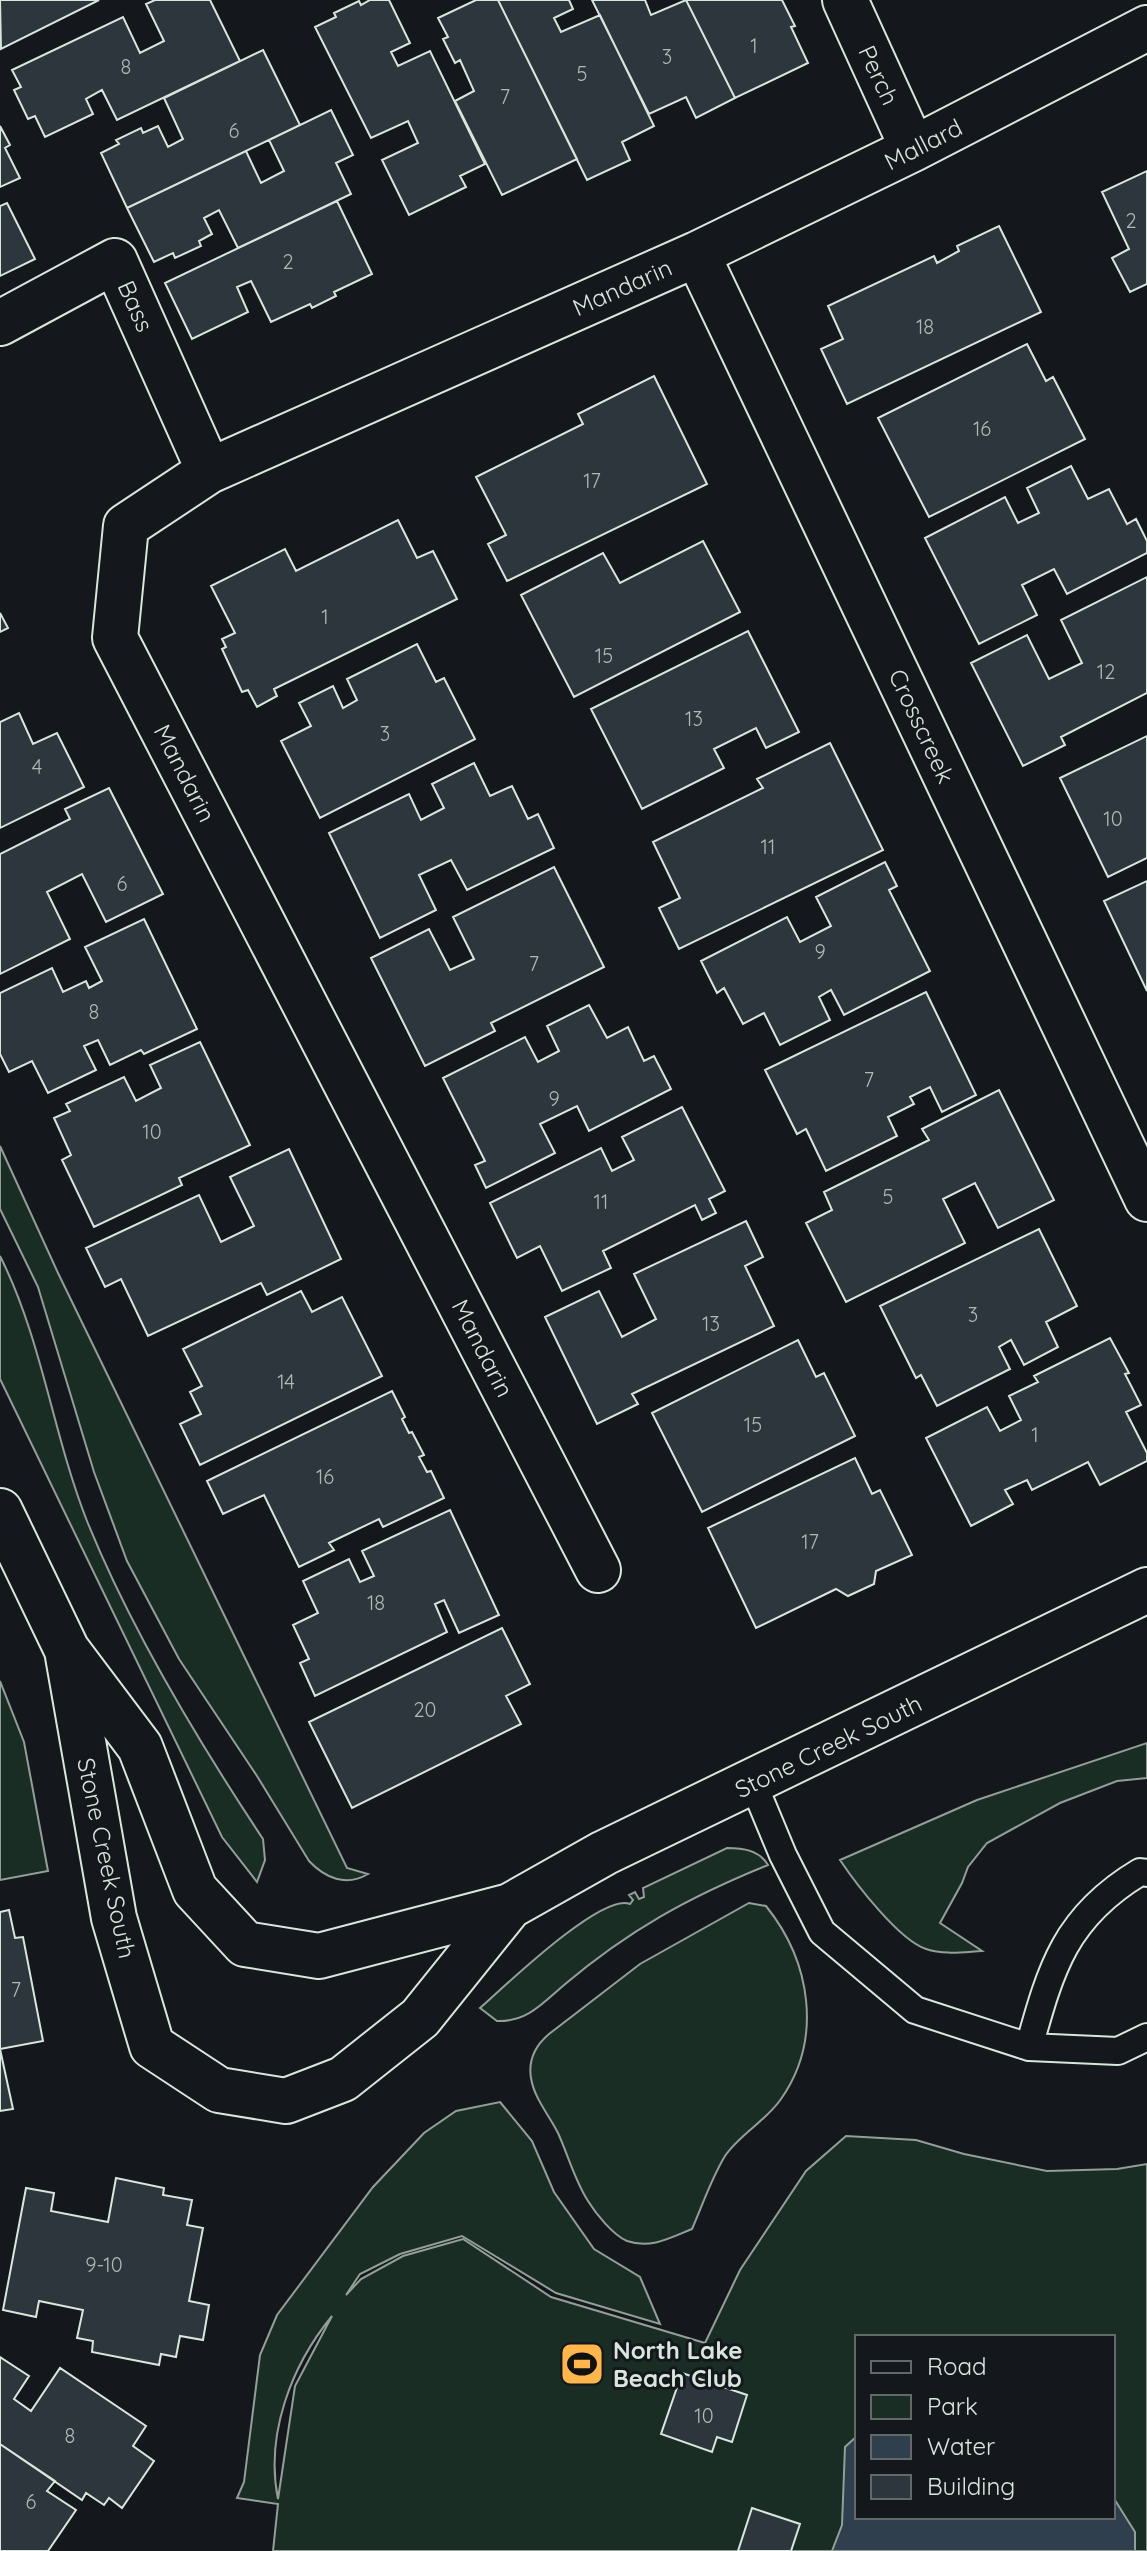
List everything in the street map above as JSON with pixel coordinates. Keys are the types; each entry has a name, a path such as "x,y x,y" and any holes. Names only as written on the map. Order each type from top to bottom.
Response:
{"street":[{"name":"Perch","path":"845,0 913,149"},
{"name":"Mallard","path":"697,254 913,149 1147,28"},
{"name":"Mandarin","path":"598,1570 115,638 126,526 209,471 697,254"},
{"name":"Crosscreek","path":"697,254 1147,1199"},
{"name":"Bass","path":"0,323 115,261 209,471"},
{"name":"Stone Creek South","path":"0,1511 67,1650 140,1747 195,1890 245,1944 319,1956 510,1906 604,1853 1147,1590"},
{"name":"Stone Creek South","path":"67,1650 114,1918 152,2046 219,2090 286,2101 343,2079 420,2018 510,1906"}],"lane":[{"path":"753,1783 783,1855 822,1932 915,2010 1029,2047 1118,2051 1147,2037"},
{"path":"1029,2047 1061,1950 1110,1890 1140,1872 1147,1873"}],"green space":[{"path":"0,1146 58,1273 347,1868 368,1874 360,1878 336,1879 309,1861 179,1659 127,1561 94,1472 38,1287 0,1209"},
{"path":"0,1256 27,1320 75,1488 105,1562 167,1684 263,1839 265,1860 257,1882 222,1837 0,1379"},
{"path":"0,1681 24,1742 48,1871 0,1880"},
{"path":"1147,1743 1147,1778 1117,1781 1060,1803 987,1843 968,1867 940,1923 982,1951 940,1952 915,1944 879,1910 840,1860 977,1800"},
{"path":"727,1848 750,1851 768,1865 686,1903 636,1931 526,2015 497,2021 480,2008 554,1944 598,1912 616,1904 630,1904 633,1900 629,1895 635,1892 639,1899 644,1897 643,1888"},
{"path":"749,1903 766,1906 793,1951 802,1976 807,2026 803,2051 794,2076 775,2107 725,2156 692,2229 652,2243 627,2241 600,2218 579,2185 558,2133 533,2085 530,2071 534,2053 549,2034 640,1964"},
{"name":"North Lake Beach Club","path":"500,2102 532,2141 554,2192 594,2249 640,2277 660,2324 556,2293 462,2236 400,2254 360,2274 346,2295 361,2279 403,2256 463,2239 551,2297 705,2343 740,2270 806,2171 846,2136 916,2140 964,2154 1047,2171 1117,2169 1147,2164 1147,2551 273,2551 278,2504 237,2498 244,2482 260,2355 277,2315 373,2187 424,2133 456,2111","holes":["332,2316 295,2386 278,2499 275,2450 285,2402 304,2357"]}],"water":[{"path":"855,2438 855,2519 1115,2519 1115,2500 1135,2532 1135,2551 832,2551 842,2525 845,2447"}],"building":[{"path":"0,0 99,0 1,49"},
{"path":"155,0 210,0 240,61 117,120 102,90 86,99 93,114 45,137 35,116 28,119 14,90 21,87 12,70 123,17 140,53 164,41 146,4"},
{"path":"370,0 389,0 410,43 391,52 398,66 430,51 485,164 460,176 466,187 409,215 382,160 418,143 408,121 371,138 315,27 336,17 334,13 359,1 361,5"},
{"path":"476,0 498,0 577,159 502,195 455,101 474,91 460,60 455,63 443,39 448,37 438,18"},
{"path":"498,0 569,0 573,9 554,18 561,32 600,15 654,126 622,142 630,160 587,180"},
{"path":"592,0 645,0 651,15 686,0 735,98 696,118 686,97 649,114"},
{"path":"686,0 782,0 808,63 735,98"},
{"path":"263,50 300,125 127,208 101,153 119,144 116,140 141,128 143,133 158,126 168,147 183,139 164,98"},
{"path":"331,110 353,155 336,163 351,194 238,248 219,210 204,218 212,234 199,241 201,246 175,258 173,253 154,262 127,208 246,151 261,183 284,171 269,140"},
{"path":"0,126 10,145 5,148 20,178 0,187"},
{"path":"1147,171 1147,284 1130,292 1112,258 1129,249 1102,192"},
{"path":"337,201 372,274 334,292 336,296 312,308 310,304 271,322 251,281 237,287 248,312 192,339 165,283"},
{"path":"7,203 35,259 0,276 0,206"},
{"path":"999,226 1041,312 847,404 821,349 843,339 828,306 934,256 937,263 959,251 957,246"},
{"path":"1027,344 1046,381 1053,377 1085,439 929,517 878,418"},
{"path":"654,376 707,484 507,581 488,544 506,535 476,477 583,424 578,414"},
{"path":"1071,466 1088,499 1109,489 1127,524 1136,519 1147,541 1147,553 1067,594 1054,569 1022,585 1037,615 979,644 925,538 1005,497 1018,523 1039,513 1027,488"},
{"path":"398,520 417,558 433,551 457,599 274,689 277,696 257,707 248,690 242,692 222,649 226,647 222,639 235,633 211,586 285,549 296,571"},
{"path":"703,541 740,612 574,697 521,595 603,553 620,583"},
{"path":"1147,577 1147,693 1061,737 1065,745 1023,766 971,663 1027,635 1049,679 1082,663 1061,620"},
{"path":"0,613 8,628 0,632"},
{"path":"748,631 799,732 766,748 756,728 714,749 724,768 642,809 591,709"},
{"path":"417,644 436,682 444,678 475,739 320,818 281,741 311,726 299,703 333,686 343,708 357,700 347,679"},
{"path":"19,713 33,744 57,733 84,787 0,828 0,722"},
{"path":"1147,736 1147,858 1108,877 1060,778"},
{"path":"830,743 883,850 679,949 659,908 680,898 653,842 763,788 757,779"},
{"path":"474,763 490,796 512,786 528,819 538,814 554,848 467,890 451,860 419,875 436,910 380,938 329,833 409,794 421,820 444,808 432,784"},
{"path":"109,788 163,894 106,922 82,874 47,892 70,939 0,974 0,854 70,819 65,809"},
{"path":"885,862 897,886 889,890 930,971 844,1015 831,990 819,997 830,1020 780,1045 764,1013 743,1024 724,988 717,993 701,961 787,917 800,942 831,926 816,897"},
{"path":"554,867 604,967 491,1023 495,1031 425,1066 371,958 429,929 450,970 474,959 453,917"},
{"path":"1147,881 1147,991 1104,901"},
{"path":"144,919 197,1029 144,1054 141,1050 110,1065 98,1040 84,1046 96,1070 48,1093 32,1061 9,1072 0,1054 0,993 52,968 63,992 86,981 89,988 102,981 85,947"},
{"path":"926,992 976,1095 942,1112 930,1087 910,1097 914,1104 888,1117 897,1136 826,1171 806,1129 797,1134 765,1070"},
{"path":"589,1005 607,1038 628,1027 644,1061 654,1056 671,1089 589,1131 577,1106 540,1124 555,1153 486,1188 475,1165 485,1161 443,1078 525,1037 538,1062 559,1051 547,1026"},
{"path":"200,1042 250,1145 179,1178 182,1185 94,1227 62,1160 71,1155 54,1118 70,1111 66,1104 124,1077 136,1101 161,1088 150,1065"},
{"path":"999,1090 1054,1200 998,1228 975,1183 943,1199 965,1243 846,1302 806,1223 832,1210 824,1192 929,1140 922,1129"},
{"path":"682,1107 725,1191 709,1199 716,1213 702,1220 695,1205 603,1251 611,1268 562,1291 540,1246 517,1258 490,1203 601,1148 612,1171 634,1160 622,1137"},
{"path":"289,1149 341,1259 267,1295 261,1283 148,1336 121,1279 105,1287 86,1248 199,1195 221,1242 254,1226 230,1177"},
{"path":"746,1221 763,1257 745,1266 774,1326 632,1394 638,1404 597,1424 545,1317 599,1291 622,1337 656,1319 634,1274"},
{"path":"1039,1229 1077,1306 1046,1322 1058,1347 1024,1365 1011,1340 999,1347 1010,1369 937,1406 921,1375 916,1378 880,1306"},
{"path":"301,1291 312,1312 342,1297 382,1376 200,1465 180,1424 201,1414 190,1392 202,1386 183,1349"},
{"path":"1110,1338 1129,1373 1125,1374 1141,1405 1126,1412 1147,1453 1147,1461 1100,1485 1088,1462 1032,1490 1027,1480 1005,1490 1013,1504 971,1526 926,1438 987,1407 1000,1431 1021,1420 1009,1396 1038,1382 1034,1376"},
{"path":"798,1340 816,1377 824,1373 855,1436 702,1512 652,1413"},
{"path":"392,1391 409,1433 412,1432 424,1455 419,1457 427,1472 431,1471 444,1498 383,1527 379,1519 329,1543 334,1550 299,1567 264,1495 223,1514 207,1481"},
{"path":"855,1458 872,1494 880,1490 912,1555 876,1571 874,1584 848,1596 836,1589 756,1628 708,1528"},
{"path":"450,1510 499,1615 459,1633 444,1600 435,1604 447,1632 315,1696 300,1663 309,1659 293,1625 318,1613 303,1581 349,1559 360,1582 374,1576 362,1551"},
{"path":"502,1628 530,1684 506,1696 521,1724 352,1808 309,1722"},
{"path":"9,1910 15,1938 23,1937 43,2041 0,2049 0,1912"},
{"path":"0,2049 13,2109 0,2111"},
{"path":"116,2178 164,2188 163,2195 192,2200 187,2225 203,2228 189,2301 209,2305 203,2340 180,2336 176,2357 161,2354 159,2365 92,2352 93,2341 77,2338 83,2310 39,2301 36,2317 3,2310 26,2188 54,2193 51,2211 108,2222"},
{"path":"0,2357 29,2376 14,2399 31,2411 60,2368 146,2426 133,2446 154,2461 122,2508 109,2498 104,2505 86,2493 82,2500 0,2444"},
{"path":"682,2373 747,2395 732,2442 717,2437 712,2452 661,2434"},
{"path":"0,2444 55,2481 47,2491 76,2510 48,2551 0,2551"},
{"path":"752,2508 800,2524 791,2551 738,2551"}],"place":[{"name":"North Lake Beach Club","path":"582,2364"}]}
